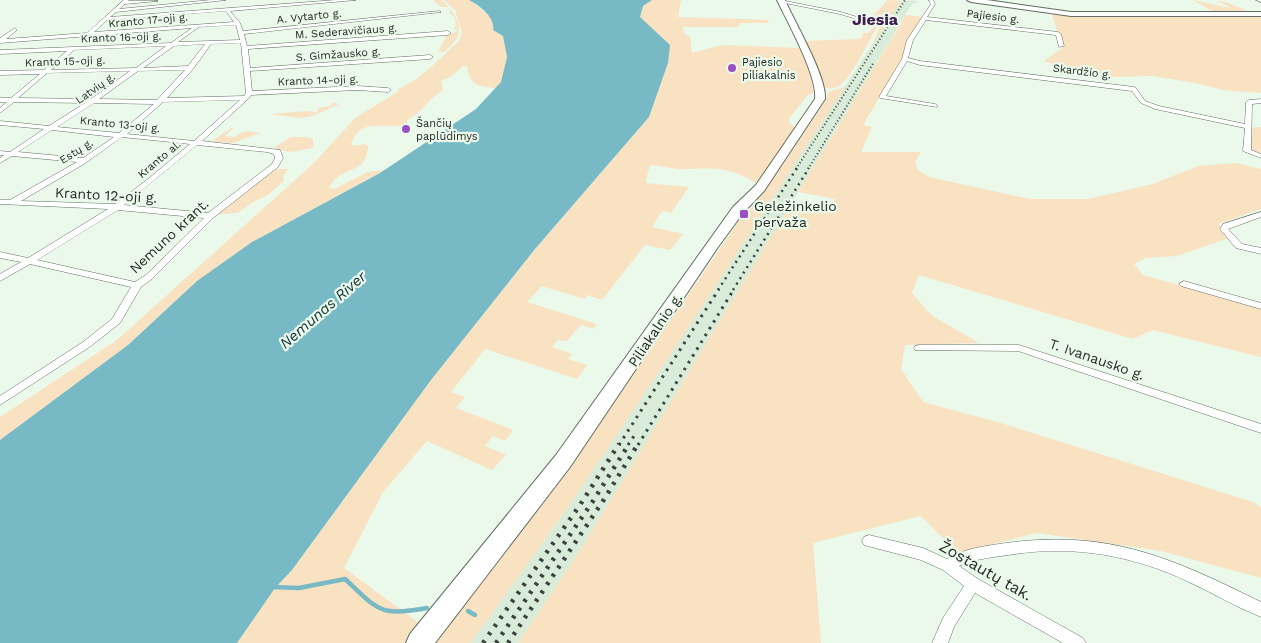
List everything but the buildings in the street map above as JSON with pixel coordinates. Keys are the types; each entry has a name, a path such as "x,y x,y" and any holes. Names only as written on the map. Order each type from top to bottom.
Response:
{"main road":[{"name":"Piliakalnio g.","path":"419,643 563,461 712,246 738,210 760,188 820,99 821,90 816,76 780,0"},
{"path":"971,0 1071,14 1261,14"}],"street":[{"path":"0,110 126,2 163,0"},
{"path":"116,12 224,0"},
{"path":"108,19 354,0"},
{"path":"780,0 841,13 880,24"},
{"path":"931,0 933,4 910,40 905,59 882,97 936,106"},
{"path":"227,10 238,23 247,70 248,96"},
{"name":"A. Vytarto g.","path":"242,41 439,12"},
{"name":"Pajiesio g.","path":"925,18 1058,34 1061,46"},
{"name":"Kranto 17-oji g.","path":"0,41 238,23"},
{"name":"Latvių g.","path":"0,162 54,128 140,69 198,26"},
{"path":"0,41 15,29"},
{"name":"M. Sederavičiaus g.","path":"242,41 448,33"},
{"name":"Kranto 16-oji g.","path":"0,52 172,46 242,41"},
{"name":"Estų g.","path":"10,203 84,160 122,135 160,101 191,68 208,44"},
{"name":"S. Gimžausko g.","path":"247,70 430,57"},
{"name":"Skardžio g.","path":"905,59 920,63 1134,90 1143,102 1157,108 1248,127"},
{"name":"Kranto 15-oji g.","path":"0,73 191,68"},
{"name":"Kranto 14-oji g.","path":"0,100 160,101 357,88 388,90"},
{"name":"Kranto al.","path":"0,278 77,234 117,207 160,174 248,96"},
{"path":"1261,101 1249,102 1247,151 1261,156"},
{"name":"Kranto 13-oji g.","path":"0,123 267,150"},
{"name":"Nemuno krant.","path":"0,401 87,344 116,321 137,285 149,276 210,216 274,165 279,158 277,152 267,150"},
{"path":"0,153 84,160"},
{"name":"Kranto 12-oji g.","path":"0,202 117,207 210,216"},
{"path":"1261,214 1226,226 1224,229 1239,246 1261,251"},
{"path":"0,255 126,281 137,285"},
{"path":"1184,284 1261,306"},
{"name":"T. Ivanausko g.","path":"919,348 1018,348 1261,429"},
{"name":"Žostautų tak.","path":"869,541 923,554 948,566 973,584 1078,643"},
{"path":"948,566 973,554 1031,544 1116,550 1171,567 1261,610"},
{"path":"940,643 948,624 973,584"}],"shaded area":[{"path":"433,0 441,0 449,7 458,21 459,32 456,40 444,52 438,52 447,35 458,31 454,29 455,20 448,7 441,7"},
{"path":"444,0 469,0 473,2 491,18 503,36 507,57 501,82 496,88 476,84 470,78 467,66 463,66 452,76 441,81 443,90 417,114 407,120 407,124 368,127 361,130 355,135 351,144 354,146 364,144 368,146 367,155 363,162 340,176 329,188 334,189 368,172 385,170 252,242 197,281 128,345 0,440 0,417 117,340 314,163 355,118 418,78 460,40 462,33 455,10"},
{"path":"652,0 681,0 678,17 768,20 769,23 741,23 738,27 682,27 685,35 690,36 692,53 721,45 799,48 814,77 816,92 808,95 788,120 795,129 757,184 741,175 725,170 708,168 680,169 650,165 645,183 689,187 671,213 662,211 652,227 683,234 670,250 645,245 602,300 587,295 584,299 542,286 527,302 597,324 593,329 581,325 567,341 558,340 552,347 572,354 568,359 587,365 577,379 485,349 451,392 465,397 456,408 513,430 505,441 493,436 485,446 506,455 492,470 427,441 383,492 344,568 422,625 407,643 237,643 275,588 292,570 431,380 535,249 649,117 668,63 669,46 640,17 643,6"},
{"path":"888,0 901,1 871,47 881,25 869,20"},
{"path":"914,0 918,2 912,4 579,552 518,643 470,643 555,526 901,1"},
{"path":"1193,0 1234,9 1216,1 1226,2 1252,13 1216,13"},
{"path":"1052,14 1261,15 1261,93 1223,90 1153,76 1114,77 1063,68 1044,61 1062,48"},
{"path":"906,15 922,17 907,41 901,62 863,125 872,127 861,152 921,152 915,162 918,170 929,177 1030,199 1088,199 1153,184 1198,166 1236,163 1261,169 1261,209 1218,224 1229,238 1177,256 1145,258 1134,264 1143,275 1261,308 1261,357 1153,330 1133,339 919,275 912,293 931,315 979,343 905,345 901,369 923,402 1001,423 1253,502 1261,507 1261,578 1161,551 1037,533 958,553 921,516 813,543 821,643 518,643 579,552 791,204 823,209 831,206 835,199 798,192"},
{"path":"875,23 878,25 844,82 837,87 823,87 802,41 861,39 863,33 868,33"},
{"path":"845,87 615,438 520,575 470,643 427,643 574,461 743,215 746,215 826,100 828,92"},
{"path":"333,102 339,104 313,116 301,118 269,114 308,111 316,113 318,108 331,106"},
{"path":"1261,127 1261,154 1251,150 1250,128"},
{"path":"231,128 234,128 225,136 234,137 245,131 260,133 233,143 211,142"},
{"path":"291,137 313,139 313,148 291,152 275,149 275,147"},
{"path":"275,169 288,169 283,176 284,181 266,196 237,213 216,214"}],"water":[{"name":"Nemunas River","path":"469,0 652,0 643,6 640,17 670,45 668,63 649,117 535,249 431,380 292,570 275,588 237,643 0,643 0,440 128,345 197,281 252,242 380,173 476,109 501,82 507,57 503,36 493,30 492,21 486,12"}],"waterway":[{"path":"272,587 299,588 345,579 373,604 388,611 398,612 427,608"},
{"path":"468,611 475,615"}],"railway":[{"path":"796,169 905,0"},
{"path":"808,169 874,62"},
{"path":"718,290 797,168"},
{"path":"733,290 809,168"},
{"path":"619,445 719,289"},
{"path":"638,445 734,289"},
{"path":"628,445 634,436"},
{"path":"483,643 580,505 619,444"},
{"path":"496,643 593,501 629,444"},
{"path":"508,643 603,501 638,444"}],"place":[{"name":"Pajiesio piliakalnis","path":"732,68"},
{"name":"Šančių paplūdimys","path":"406,129"},
{"name":"Geležinkelio pervaža","path":"744,214"}],"district":[{"name":"Jiesia","path":"875,19"}]}
